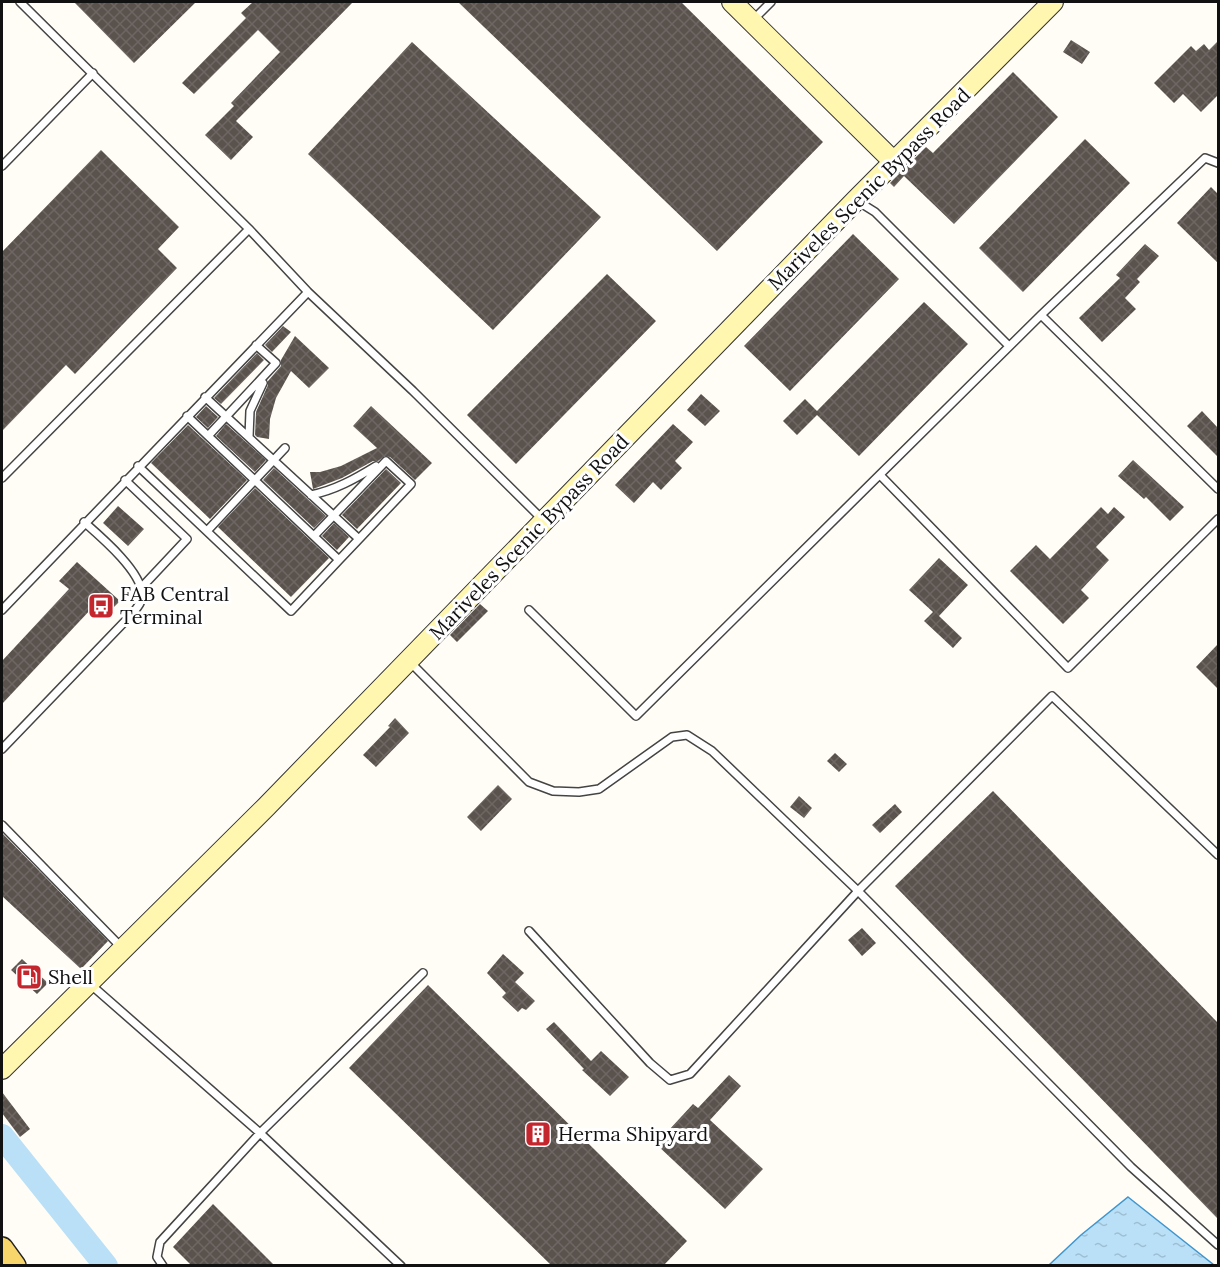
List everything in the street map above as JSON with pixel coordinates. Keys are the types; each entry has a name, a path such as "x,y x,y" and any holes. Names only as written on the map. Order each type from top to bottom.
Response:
{"main road":[{"path":"732,2 895,163"},
{"name":"Mariveles Scenic Bypass Road","path":"2,1069 266,807 856,200 1053,2"},
{"path":"2,1248 15,1266"}],"lane":[{"path":"20,2 249,229 308,292 544,522"},
{"path":"752,21 771,2"},
{"path":"2,166 93,73"},
{"path":"529,610 636,716 1041,315 1205,158 1218,163"},
{"path":"856,200 876,212 1010,346"},
{"path":"2,478 249,229"},
{"path":"2,610 84,522 308,292"},
{"path":"1041,315 1218,489"},
{"path":"256,345 276,363"},
{"path":"208,436 276,363"},
{"path":"249,437 250,411 258,388 276,363"},
{"path":"205,397 359,539"},
{"path":"187,416 339,560"},
{"path":"207,531 285,448"},
{"path":"138,466 291,611 411,484 386,461"},
{"path":"314,536 386,461"},
{"path":"310,495 326,492 353,481 386,461"},
{"path":"880,475 1068,668 1218,519"},
{"path":"125,480 187,539 141,588"},
{"path":"2,749 132,614 143,596 139,581 124,562 84,522"},
{"path":"409,661 529,782 553,791 579,792 600,789 672,736 687,735 711,751 858,891 1131,1167 1218,1245"},
{"path":"529,931 650,1063 670,1080 690,1074 858,891 1052,696 1218,855"},
{"path":"2,825 123,949"},
{"path":"163,1266 157,1257 160,1242 260,1133 423,973"},
{"path":"88,982 260,1133 401,1266"}],"water":[{"path":"1128,1197 1214,1265 1049,1265 1081,1235"}],"building":[{"path":"74,2 196,2 134,63"},
{"path":"253,2 353,2 236,121 253,137 231,160 205,135 234,106 231,103 280,52 258,30 194,94 182,83 246,18 241,13"},
{"path":"458,2 681,2 823,142 717,251"},
{"path":"1071,40 1090,52 1082,64 1063,52"},
{"path":"1218,41 1218,95 1201,112 1183,94 1174,103 1154,83 1191,46 1196,51 1204,44 1209,50"},
{"path":"412,42 601,217 493,330 308,154"},
{"path":"1013,72 1058,117 954,224 904,176 894,187 890,183 926,147 933,153"},
{"path":"1085,139 1130,183 1023,292 979,248"},
{"path":"101,150 179,227 158,249 177,268 75,374 66,365 2,431 2,252"},
{"path":"1211,187 1218,194 1218,263 1177,223"},
{"path":"853,234 899,279 790,391 744,346"},
{"path":"1145,244 1159,256 1137,279 1140,282 1125,298 1136,309 1102,342 1079,318 1120,278 1116,275"},
{"path":"607,274 656,321 516,464 467,415"},
{"path":"924,302 968,344 859,456 817,415 797,435 783,421 805,399 817,411"},
{"path":"283,326 291,332 272,352 265,345"},
{"path":"295,336 329,368 309,388 291,371 276,398 270,419 269,439 257,437 255,435 256,412 268,381 281,366 281,360"},
{"path":"257,353 264,360 221,404 214,398"},
{"path":"701,394 720,411 705,426 687,410"},
{"path":"206,406 218,417 208,428 196,417"},
{"path":"371,406 432,463 415,480 390,457 385,456 342,478 313,489 310,472 320,472 341,466 377,448 353,426"},
{"path":"1202,411 1218,428 1218,457 1187,426"},
{"path":"226,424 266,460 255,472 216,436"},
{"path":"673,424 693,442 675,461 682,468 661,490 653,482 634,503 615,485"},
{"path":"188,425 247,480 210,519 151,463"},
{"path":"1133,460 1184,507 1170,521 1146,497 1144,499 1118,476"},
{"path":"274,468 326,516 314,528 263,480"},
{"path":"386,469 401,483 357,529 342,515"},
{"path":"255,488 329,558 291,597 218,527"},
{"path":"118,506 144,529 128,546 103,523"},
{"path":"1101,507 1108,514 1114,507 1125,517 1096,547 1109,560 1081,590 1089,598 1063,624 1010,571 1036,545 1050,559"},
{"path":"334,523 349,537 337,550 322,536"},
{"path":"939,558 968,585 939,616 962,638 953,648 924,621 933,612 909,590"},
{"path":"77,562 120,601 103,618 92,608 2,704 2,661 69,589 59,581"},
{"path":"480,604 488,611 457,642 450,635"},
{"path":"1218,644 1218,689 1196,667"},
{"path":"395,718 409,733 376,767 363,755 390,727 388,726"},
{"path":"835,753 847,764 839,772 827,761"},
{"path":"498,785 512,799 481,831 467,817"},
{"path":"993,791 1218,1023 1218,1219 895,886"},
{"path":"799,796 812,808 804,818 790,807"},
{"path":"895,804 902,812 880,833 872,825"},
{"path":"2,833 108,941 81,969 2,896"},
{"path":"862,928 876,943 862,956 848,940"},
{"path":"503,954 524,973 515,982 535,1001 526,1010 522,1008 518,1012 502,997 506,993 487,973"},
{"name":"Shell","path":"22,959 48,983 37,994 11,970"},
{"path":"428,985 687,1241 663,1266 552,1266 349,1068"},
{"path":"554,1022 591,1061 601,1051 629,1077 610,1096 582,1070 584,1069 546,1029"},
{"path":"729,1075 741,1086 710,1120 763,1169 725,1209 656,1144 693,1104 698,1108"},
{"path":"2,1092 30,1129 20,1137 2,1113"},
{"path":"213,1204 275,1266 192,1266 173,1247"}],"waterway":[{"path":"2,1136 106,1266"}],"place":[{"name":"FAB Central Terminal","path":"101,606"},
{"name":"Shell","path":"29,977"},
{"name":"Herma Shipyard","path":"538,1134"}]}
